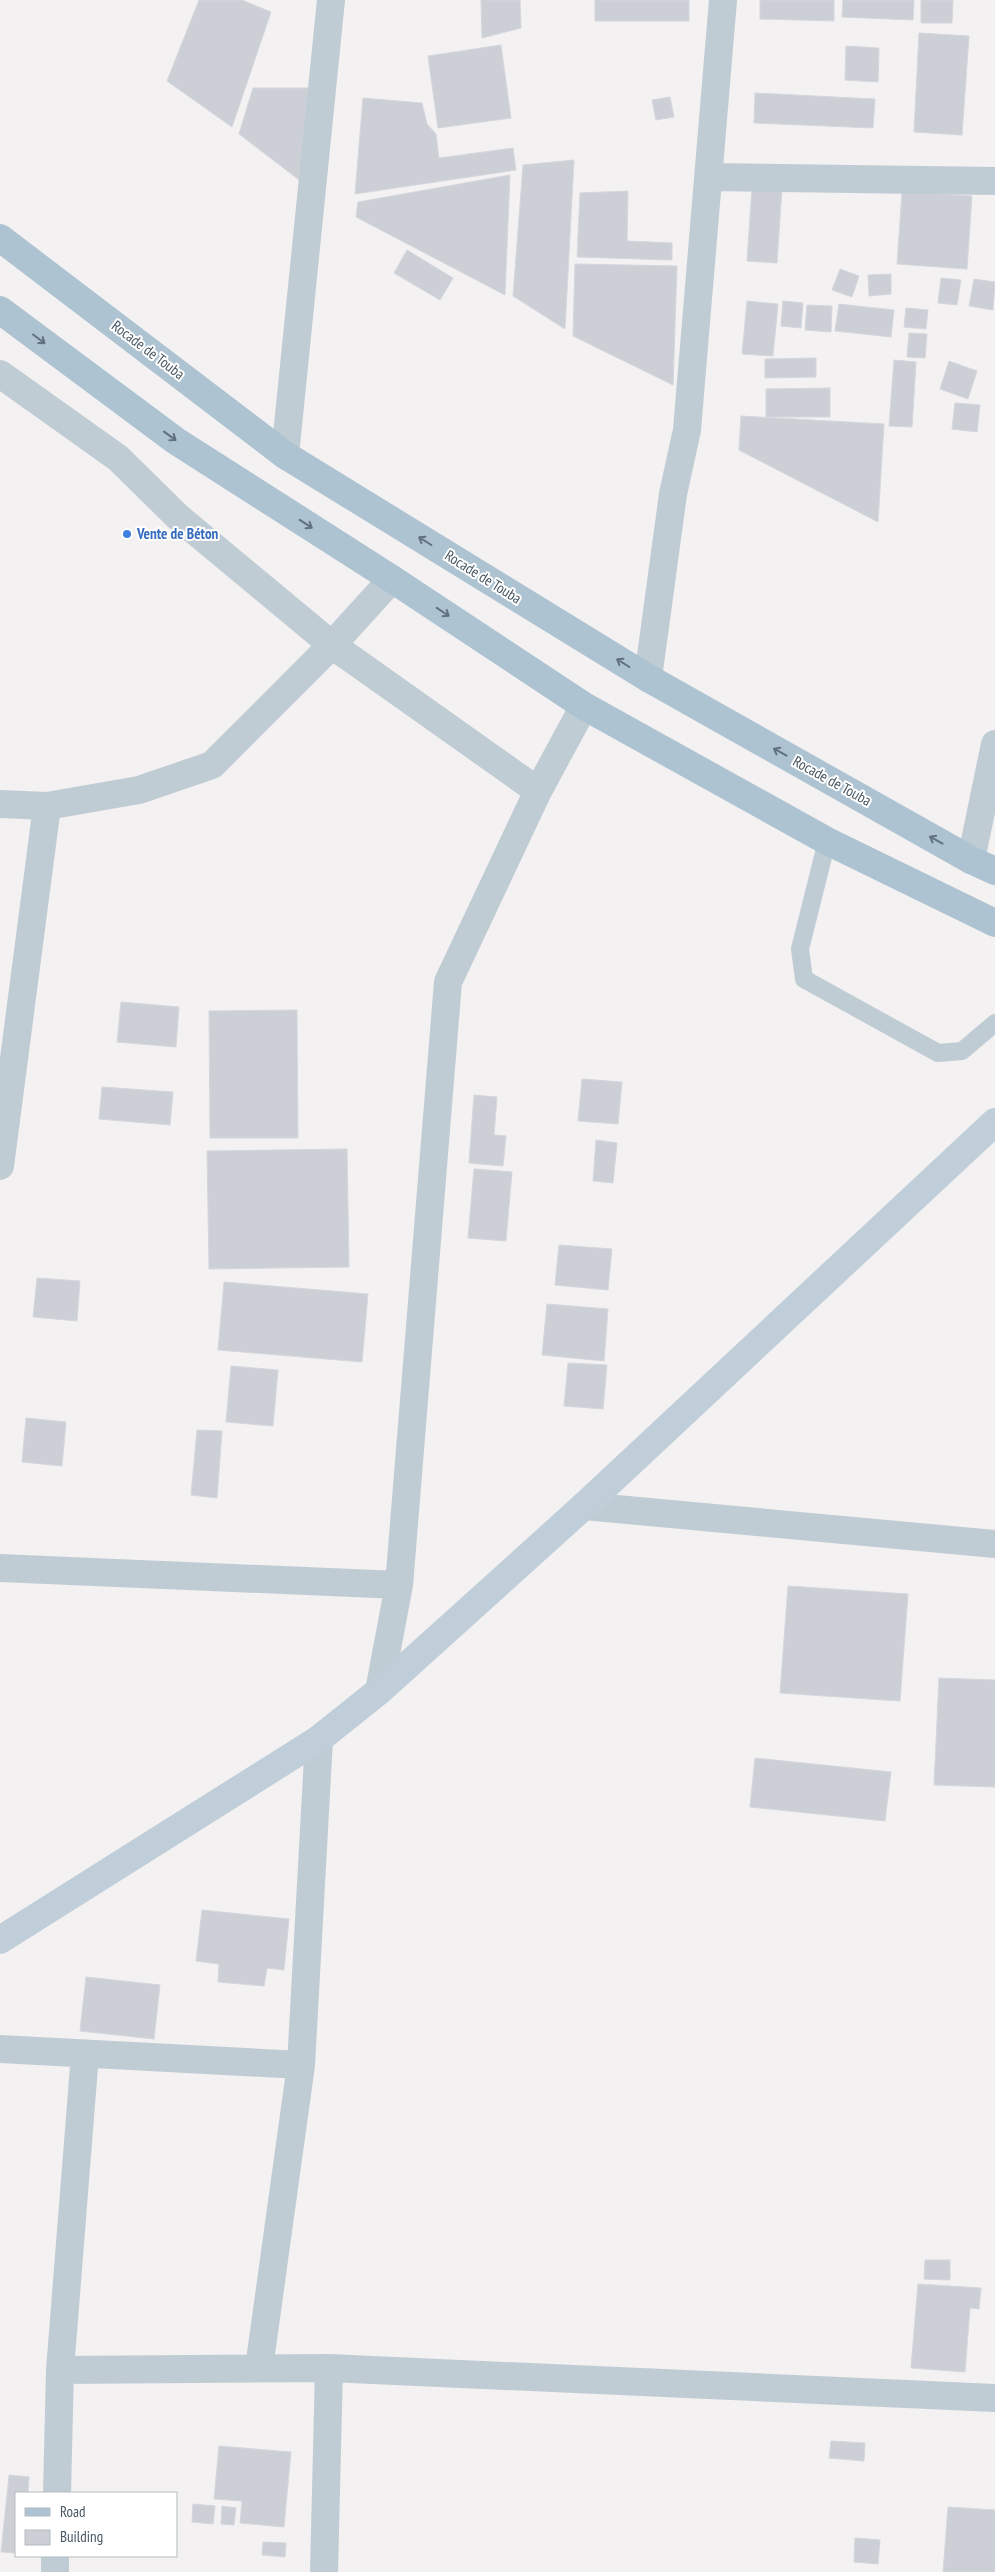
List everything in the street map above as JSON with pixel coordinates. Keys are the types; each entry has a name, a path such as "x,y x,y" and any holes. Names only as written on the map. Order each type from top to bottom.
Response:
{"main road":[{"name":"Rocade de Touba","path":"0,238 285,454 648,678 983,866"},
{"path":"0,310 176,441 392,579 584,706 826,841 995,924"},
{"path":"0,1940 319,1739 379,1691 584,1506 995,1122"}],"street":[{"path":"285,454 331,0"},
{"path":"648,678 673,494 687,430 723,0"},
{"path":"709,177 995,182"},
{"path":"0,374 118,458 178,516 332,645 538,791"},
{"path":"0,804 47,806 139,790 212,765 332,645 392,579"},
{"path":"379,1691 399,1585 448,982 538,791 584,706"},
{"path":"983,866 995,744"},
{"path":"0,1166 47,806"},
{"path":"584,1506 995,1544"},
{"path":"0,1568 399,1585"},
{"path":"259,2368 301,2065 319,1739"},
{"path":"0,2050 301,2065"},
{"path":"57,2492 60,2370 85,2054"},
{"path":"60,2370 329,2368 995,2398"},
{"path":"324,2572 329,2368"},
{"path":"55,2572 56,2557"}],"lane":[{"path":"826,841 800,949 804,979 938,1053 962,1051 995,1023"}],"building":[{"path":"199,0 242,0 271,12 232,127 167,81"},
{"path":"481,0 520,0 521,28 482,38"},
{"path":"595,0 689,0 689,21 595,21"},
{"path":"760,0 834,0 834,21 760,19"},
{"path":"843,0 914,0 913,20 842,17"},
{"path":"921,0 953,0 952,23 921,23"},
{"path":"919,33 969,36 962,135 914,132"},
{"path":"501,45 511,118 438,128 428,56"},
{"path":"846,46 879,48 878,82 845,80"},
{"path":"253,88 309,88 307,186 239,134"},
{"path":"755,93 875,99 873,128 754,123"},
{"path":"670,97 674,117 656,120 652,100"},
{"path":"363,98 422,103 427,124 436,134 439,158 513,148 516,170 355,194"},
{"path":"574,160 565,329 513,296 523,165"},
{"path":"510,175 505,295 356,217 358,202"},
{"path":"752,187 782,188 777,263 747,261"},
{"path":"628,191 627,241 672,243 672,260 577,257 580,193"},
{"path":"902,192 972,196 967,269 897,264"},
{"path":"407,250 453,278 440,300 394,273"},
{"path":"575,264 677,266 673,385 573,336"},
{"path":"840,269 859,276 852,297 832,290"},
{"path":"891,274 891,294 869,296 868,275"},
{"path":"941,278 961,280 957,305 938,303"},
{"path":"974,279 995,282 993,310 969,306"},
{"path":"747,301 778,304 773,356 742,354"},
{"path":"783,301 803,303 801,328 781,326"},
{"path":"839,304 894,310 891,337 835,331"},
{"path":"807,305 832,306 831,332 805,330"},
{"path":"906,308 928,310 926,329 904,327"},
{"path":"909,333 927,334 925,358 907,357"},
{"path":"816,358 816,377 765,378 765,359"},
{"path":"894,360 916,362 912,427 889,426"},
{"path":"949,361 977,371 968,399 940,389"},
{"path":"830,388 830,417 766,417 766,389"},
{"path":"955,403 980,405 977,432 952,429"},
{"path":"741,416 884,424 878,522 739,450"},
{"path":"121,1002 179,1007 176,1047 117,1042"},
{"path":"297,1010 298,1138 210,1138 209,1011"},
{"path":"582,1079 622,1082 618,1124 578,1121"},
{"path":"102,1087 173,1092 170,1125 99,1119"},
{"path":"474,1095 497,1097 494,1135 506,1136 503,1166 469,1163"},
{"path":"596,1140 617,1143 613,1183 593,1181"},
{"path":"347,1149 349,1267 209,1269 207,1151"},
{"path":"474,1169 512,1172 506,1241 468,1238"},
{"path":"559,1245 612,1249 608,1290 555,1285"},
{"path":"37,1278 80,1281 77,1321 33,1317"},
{"path":"224,1282 368,1294 362,1362 218,1350"},
{"path":"547,1304 608,1309 604,1361 542,1355"},
{"path":"568,1363 607,1365 603,1409 564,1406"},
{"path":"231,1366 278,1370 273,1426 226,1422"},
{"path":"26,1418 66,1422 62,1466 22,1462"},
{"path":"197,1430 222,1431 217,1498 191,1495"},
{"path":"788,1586 908,1594 900,1701 780,1693"},
{"path":"939,1678 995,1680 995,1787 934,1785"},
{"path":"755,1758 891,1772 885,1821 750,1807"},
{"path":"202,1910 289,1919 284,1970 267,1968 264,1986 218,1982 219,1964 196,1961"},
{"path":"86,1977 160,1985 154,2039 80,2031"},
{"path":"925,2260 950,2260 950,2280 924,2279"},
{"path":"918,2284 981,2288 979,2309 970,2308 965,2372 911,2368"},
{"path":"831,2441 865,2443 864,2461 829,2458"},
{"path":"219,2446 291,2452 284,2527 240,2523 242,2501 214,2499"},
{"path":"9,2475 29,2477 28,2492 15,2492 15,2553 1,2552"},
{"path":"193,2504 215,2506 213,2524 192,2522"},
{"path":"222,2506 236,2508 234,2525 221,2524"},
{"path":"948,2507 995,2510 995,2572 943,2572"},
{"path":"855,2538 880,2540 878,2564 854,2562"},
{"path":"263,2542 286,2543 285,2557 262,2555"}],"place":[{"name":"Vente de Béton","path":"127,534"}]}
